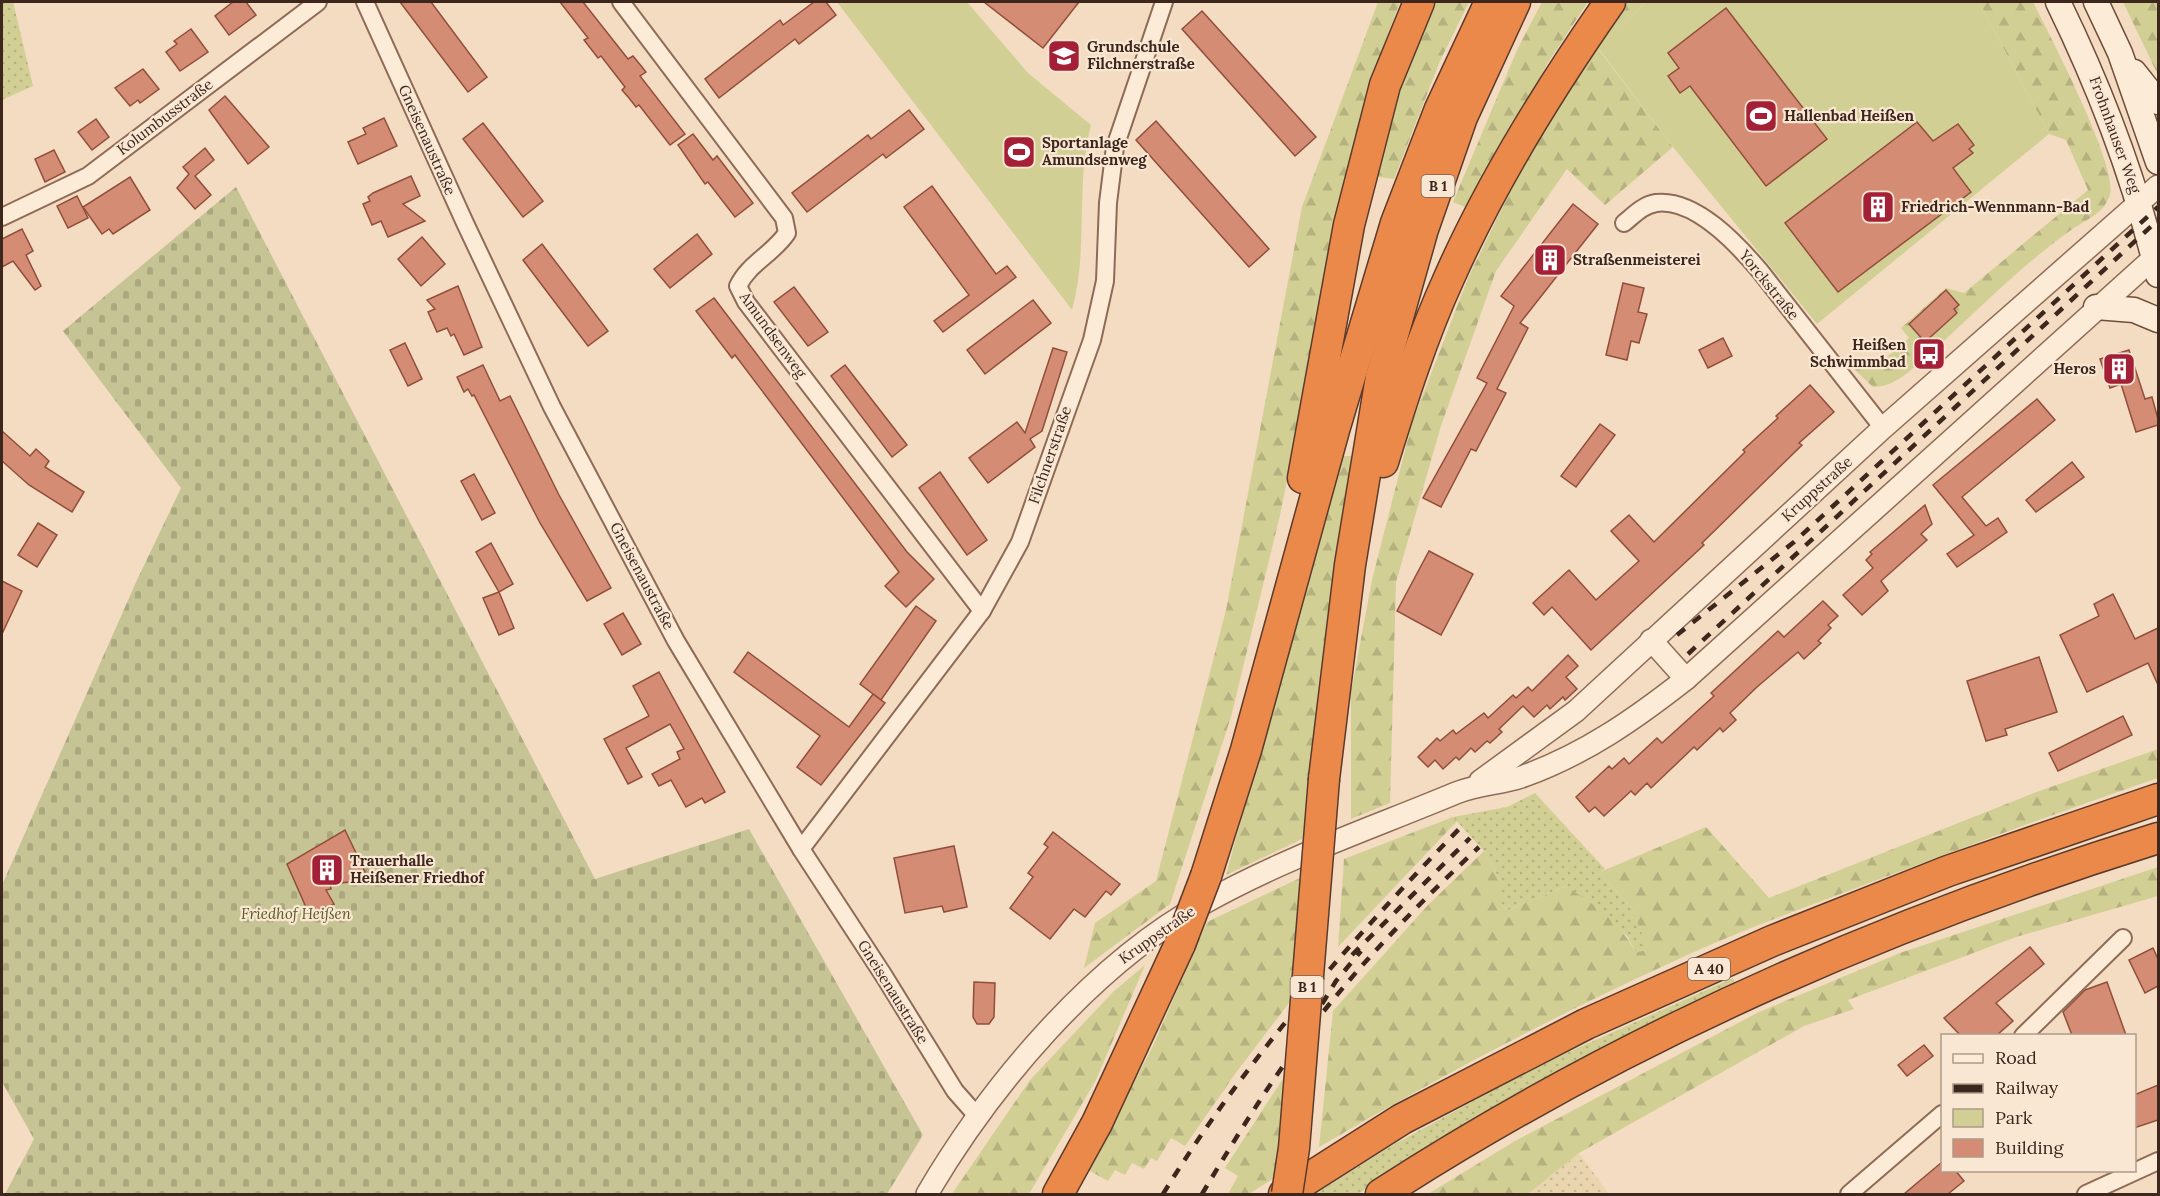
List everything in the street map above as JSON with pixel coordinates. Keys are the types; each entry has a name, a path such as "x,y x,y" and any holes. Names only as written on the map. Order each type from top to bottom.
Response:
{"highway":[{"path":"1271,655 1349,225 1385,85 1419,2"},
{"path":"1058,1194 1097,1123 1180,944 1206,876 1396,223 1440,109 1490,2"},
{"name":"B 1","path":"1285,1194 1294,1148 1324,779 1350,565 1381,377 1423,229 1462,117 1515,2"},
{"path":"1350,565 1407,386 1449,277 1500,177 1610,2"},
{"name":"A 40","path":"1285,1194 1402,1119 1597,1019 1772,941 1948,871 2158,799"},
{"name":"A 40","path":"1381,1194 1508,1116 1607,1063 1814,963 1958,905 2158,838"}],"main road":[{"name":"Frohnhauser Weg","path":"2058,2 2092,72 2157,259"},
{"path":"2096,2 2120,53 2158,162"},
{"path":"2120,53 2158,102"},
{"path":"2096,308 2134,310 2158,320"}],"street":[{"name":"Kolumbusstraße","path":"2,217 88,176 318,2"},
{"name":"Gneisenaustraße","path":"365,2 465,223 552,407 676,641 801,849 909,1015 955,1091 978,1117"},
{"name":"Amundsenweg","path":"621,2 784,218 787,233 777,249 745,273 738,286 746,302 982,611"},
{"name":"Filchnerstraße","path":"801,849 982,611 1020,542 1092,340 1105,281 1108,203 1115,147 1164,2"},
{"name":"Kruppstraße","path":"1472,787 1576,711 1883,428 2158,186"},
{"name":"Yorckstraße","path":"1624,223 1642,208 1657,203 1688,210 1709,220 1755,265 1883,428"},
{"name":"Kruppstraße","path":"927,1194 978,1117 1041,1040 1086,991 1137,947 1202,904 1280,866 1472,787 1522,777 1582,752 1634,720 1686,679 2096,308 2157,259"},
{"path":"1651,640 1686,679"},
{"path":"2024,1034 2123,938"},
{"path":"1849,1194 1941,1115"},
{"path":"2136,1171 2158,1161"},
{"path":"2086,1194 2134,1172"}],"shaded area":[{"path":"1579,1153 1609,1194 1528,1194"}],"green space":[{"path":"2,2 13,2 33,86 2,100"},
{"name":"Sportanlage Amundsenweg","path":"837,2 967,2 1028,73 1091,125 1084,171 1080,264 1072,310"},
{"path":"1378,2 1400,2 1368,87 1280,515 1231,717 1170,904 1084,968 1095,923 1156,881 1226,610 1302,207"},
{"path":"1428,2 1469,2 1440,61 1394,179 1372,176 1389,101"},
{"path":"1542,2 1588,2 1547,64 1474,211 1453,202 1517,50"},
{"path":"1628,2 1646,2 1599,50 1673,147 1605,205 1567,169 1496,271 1441,426 1396,582 1390,803 1351,819 1351,692 1372,580 1412,423 1468,278 1533,145 1578,73"},
{"path":"1646,2 1979,2 2049,134 1817,324 1673,147 1599,49"},
{"path":"1979,2 2033,2 2067,69 2093,129 2110,179 2110,194 2099,212 2035,258 1934,350 1931,347 1923,354 1925,358 1907,373 1888,384 1873,387 1855,370 1859,362 1867,359 1874,368 1909,338 1901,328 1946,288 1964,293 2088,190 2066,140 2049,134"},
{"path":"2123,2 2158,2 2158,75"},
{"name":"Friedhof Heißen","path":"236,187 595,879 749,829 923,1135 887,1194 5,1194 34,1139 2,1082 2,885 137,580 181,488 63,331"},
{"path":"1341,456 1352,456 1304,838 1226,875"},
{"path":"2158,749 2158,778 1908,869 1695,952 1492,1050 1319,1147 1333,1011 1428,905 1484,851 1501,882 1501,905 1509,910 1566,886 1614,922 1636,952 1649,950 1632,910 1600,872 1706,827 1769,898 2034,793"},
{"path":"1535,793 1605,869 1600,872 1632,910 1650,950 1636,952 1627,936 1566,886 1509,910 1501,905 1501,882 1484,851 1453,817 1507,807"},
{"path":"1453,817 1457,821 1338,947 1344,859"},
{"path":"2158,867 2158,896 2016,937 1848,1000 1854,1009 1804,1026 1579,1153 1528,1194 1428,1194 1515,1141 1759,1012 1900,953"},
{"path":"1302,877 1292,999 1235,1074 1185,1146 1171,1138 1157,1161 1151,1158 1144,1169 1132,1163 1125,1175 1115,1170 1108,1181 1088,1170 1152,1048 1207,922"},
{"path":"1145,965 1096,1080 1029,1194 952,1194 1030,1080 1113,992"},
{"path":"1733,978 1736,984 1393,1172 1358,1194 1315,1194 1391,1146 1540,1065"},
{"path":"1286,1074 1274,1178 1249,1194 1228,1194 1238,1176 1225,1168"}],"building":[{"path":"233,2 246,2 256,15 229,35 215,16"},
{"path":"400,2 431,2 487,77 468,92"},
{"path":"560,2 583,2 628,59 633,56 646,72 640,76 685,134 670,145 639,105 636,107 622,90 625,87 601,56 598,58 584,40 588,38"},
{"path":"814,2 826,2 836,15 799,44 795,39 719,98 705,79 780,20 783,25"},
{"path":"984,2 1079,2 1043,48"},
{"name":"Hallenbad Heißen","path":"1726,8 1827,139 1766,186 1690,86 1680,93 1668,76 1679,68 1668,53"},
{"path":"1202,11 1316,137 1295,156 1182,29"},
{"path":"191,29 208,52 180,71 166,52 177,44 174,41"},
{"path":"143,69 159,89 140,103 138,100 130,106 115,88"},
{"path":"225,96 269,147 248,164 209,110"},
{"path":"909,110 924,129 886,158 883,154 807,212 792,193 868,135 871,139"},
{"path":"384,118 397,146 358,164 348,142 366,134 363,128"},
{"path":"96,119 109,137 92,150 78,132"},
{"path":"1156,121 1269,249 1249,267 1136,140"},
{"name":"Friedrich-Wennmann-Bad","path":"1917,122 1933,141 1958,124 1974,145 1969,149 1973,153 1953,168 1971,192 1838,292 1785,223"},
{"path":"483,123 543,201 523,217 463,139"},
{"path":"693,134 713,160 717,156 753,203 735,217 708,182 705,184 678,145"},
{"path":"205,148 214,160 195,176 211,195 195,209 177,188 189,174 183,167"},
{"path":"54,150 65,172 45,182 35,159"},
{"path":"411,176 420,196 403,204 425,221 388,237 381,221 372,225 363,204 370,201 368,197 373,193"},
{"path":"130,177 150,210 113,234 109,229 102,234 83,207"},
{"path":"932,186 996,274 1007,266 1016,277 943,332 934,321 969,295 904,207"},
{"path":"77,196 88,218 68,228 57,206"},
{"path":"1573,204 1598,224 1520,323 1528,328 1497,389 1506,393 1476,451 1471,449 1441,507 1423,498 1487,383 1477,378 1514,306 1501,296"},
{"path":"22,229 33,251 26,255 41,286 35,290 13,261 2,267 2,239"},
{"path":"697,234 712,254 670,288 654,269"},
{"path":"422,237 445,264 421,286 398,259"},
{"path":"542,244 608,331 588,346 523,260"},
{"path":"1623,283 1644,288 1638,312 1647,314 1639,343 1631,341 1627,360 1606,355"},
{"path":"458,286 482,347 464,355 454,334 451,336 447,328 437,332 428,312 435,309 427,300"},
{"path":"794,287 828,332 808,346 774,302"},
{"path":"1946,290 1959,305 1954,309 1957,313 1925,342 1909,324"},
{"path":"714,298 907,552 934,579 906,607 885,586 899,572 735,355 732,358 696,311"},
{"path":"1033,300 1051,323 985,374 967,350"},
{"path":"1723,338 1732,356 1708,368 1699,350"},
{"path":"405,343 422,379 408,386 390,350"},
{"path":"1053,348 1067,352 1042,431 1030,439 1035,447 988,483 969,458 1017,422 1025,433"},
{"path":"2129,350 2145,399 2152,397 2158,419 2158,425 2136,432 2121,384 2110,388 2100,359"},
{"path":"483,365 500,401 510,396 559,495 611,588 587,601 540,523 474,395 472,396 468,389 464,392 457,377"},
{"path":"845,365 907,445 892,457 831,376"},
{"path":"1810,385 1834,412 1799,443 1802,445 1702,543 1704,545 1591,650 1552,607 1544,615 1533,603 1569,570 1596,600 1639,561 1611,531 1629,515 1654,542 1745,452 1743,450 1778,418 1776,416"},
{"path":"2037,399 2055,420 1962,497 1986,526 1998,518 2007,532 1957,567 1947,554 1974,535 1933,485"},
{"path":"1600,424 1615,435 1576,487 1561,476"},
{"path":"2,431 30,456 36,449 49,461 45,467 84,492 72,512 29,485 2,461"},
{"path":"2072,462 2084,477 2036,512 2026,500"},
{"path":"940,472 987,540 967,555 919,488"},
{"path":"474,474 495,513 482,520 461,481"},
{"path":"1925,505 1932,524 1921,534 1927,540 1881,581 1888,591 1862,615 1843,595 1873,568 1866,560 1872,554 1870,552"},
{"path":"38,523 57,535 37,567 18,555"},
{"path":"491,543 513,584 499,592 476,552"},
{"path":"1429,551 1473,574 1441,635 1397,611"},
{"path":"2,581 22,591 2,634"},
{"path":"499,592 514,628 499,635 483,598"},
{"path":"2113,594 2135,639 2158,628 2158,685 2148,663 2087,692 2060,635 2099,616 2094,604"},
{"path":"1823,601 1838,616 1828,625 1831,628 1818,641 1821,643 1804,659 1798,652 1757,687 1730,713 1736,720 1723,732 1720,728 1697,750 1694,747 1651,788 1647,783 1635,795 1631,791 1604,816 1595,807 1589,812 1576,797 1609,766 1612,769 1624,758 1629,764 1657,738 1662,743 1714,696 1711,693 1778,631 1784,637"},
{"path":"916,606 936,621 881,700 860,684"},
{"path":"623,613 641,644 622,655 604,624"},
{"path":"748,652 849,727 873,694 885,703 821,785 797,767 820,736 734,672"},
{"path":"1568,655 1578,666 1566,677 1577,689 1565,700 1563,697 1550,709 1547,705 1534,717 1523,706 1499,729 1502,732 1490,743 1487,741 1475,752 1471,748 1459,760 1456,757 1443,769 1435,760 1428,767 1418,757 1437,738 1440,741 1453,730 1456,734 1484,713 1488,718 1513,695 1516,698 1528,687 1532,691"},
{"path":"2039,657 2057,712 2005,729 2007,735 1986,741 1967,681"},
{"path":"659,672 725,792 705,803 702,798 686,807 671,780 659,786 652,774 680,759 677,752 684,749 670,724 626,748 642,777 628,784 604,739 649,716 633,686"},
{"path":"2123,716 2132,735 2058,771 2049,753"},
{"name":"Trauerhalle Heißener Friedhof","path":"345,830 369,880 330,884 331,889 326,890 334,904 309,914 287,864"},
{"path":"1053,832 1120,884 1111,895 1106,891 1085,917 1074,909 1050,939 1010,908 1033,877 1028,873 1048,847 1044,844"},
{"path":"954,846 967,907 944,912 942,906 905,913 894,858"},
{"path":"2030,947 2044,964 1996,1003 2013,1021 1998,1034 1959,1034 1944,1018"},
{"path":"2153,948 2158,959 2158,986 2145,993 2129,960"},
{"path":"974,982 995,983 994,1017 989,1024 977,1024 973,1017"},
{"path":"2107,982 2126,1034 2072,1034 2063,1012 2085,990"},
{"path":"1924,1045 1933,1056 1907,1076 1898,1065"},
{"path":"2158,1085 2158,1120 2136,1127 2136,1094"},
{"path":"1941,1163 1941,1172 1957,1172 1964,1181 1948,1194 1904,1194"}],"railway":[{"path":"1677,635 1794,542 2158,207"},
{"path":"1688,654 2158,220"},
{"path":"1163,1194 1229,1096 1302,1002 1340,957 1462,826"},
{"path":"1352,955 1470,838"},
{"path":"1202,1194 1260,1100 1318,1018 1361,966 1479,847"},
{"path":"1322,1004 1336,981 1361,951"}],"place":[{"name":"Grundschule Filchnerstraße","path":"1064,56"},
{"name":"Hallenbad Heißen","path":"1761,116"},
{"name":"Sportanlage Amundsenweg","path":"1019,152"},
{"name":"Friedrich-Wennmann-Bad","path":"1878,207"},
{"name":"Straßenmeisterei","path":"1550,260"},
{"name":"Heißen Schwimmbad","path":"1929,354"},
{"name":"Heros","path":"2119,369"},
{"name":"Trauerhalle Heißener Friedhof","path":"327,870"}]}
